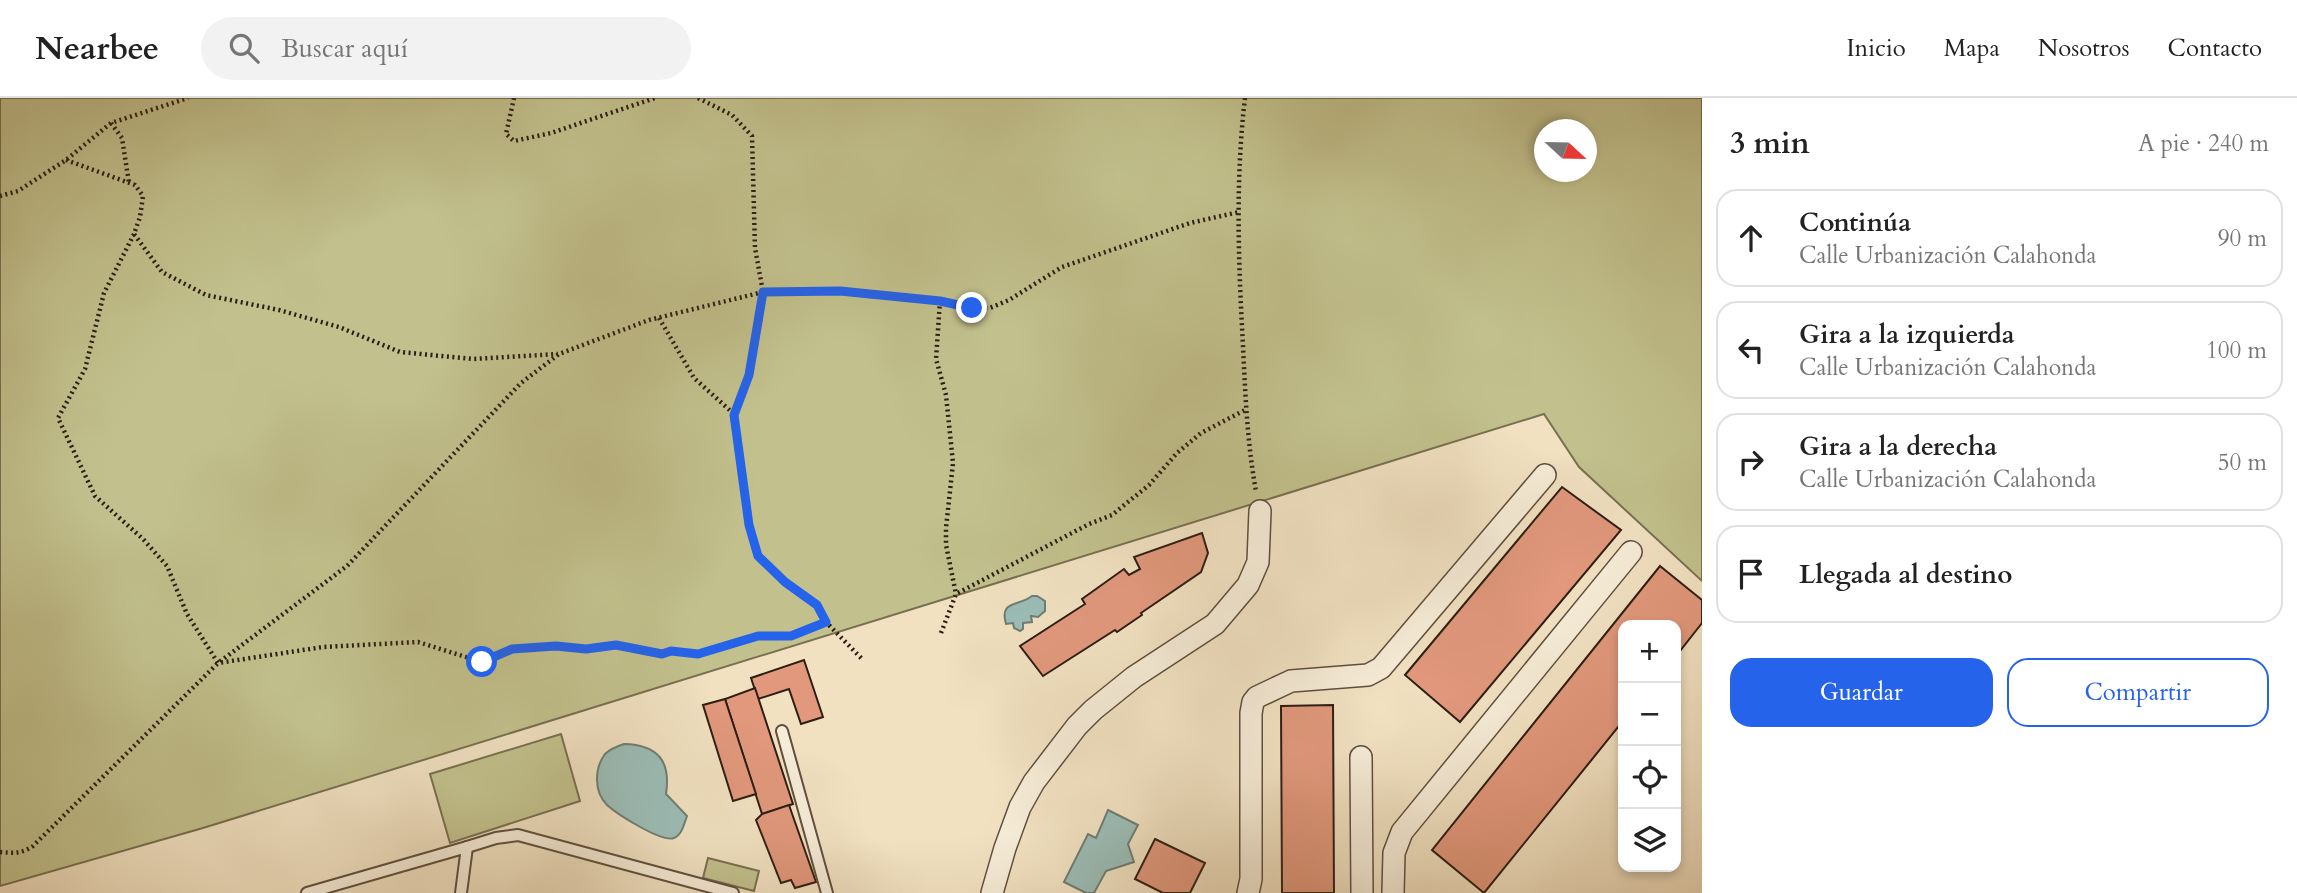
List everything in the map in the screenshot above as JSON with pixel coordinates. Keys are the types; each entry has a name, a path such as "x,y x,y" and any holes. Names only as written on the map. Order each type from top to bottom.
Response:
{"street":[{"path":"1248,893 1251,879 1253,702 1262,694 1291,681 1368,675 1381,668 1545,475"},
{"path":"992,893 1020,807 1034,782 1077,726 1134,677 1215,624 1248,585 1258,562 1260,512"},
{"path":"1393,893 1395,845 1402,832 1631,552"},
{"path":"1361,757 1362,893"}],"lane":[{"path":"782,732 827,893"},
{"path":"307,893 496,838 518,835 733,893"},
{"path":"461,893 467,847"}],"path":[{"path":"0,196 18,191 66,160 111,123 188,98"},
{"path":"514,98 506,134 514,141 551,133 655,98"},
{"path":"698,98 732,115 752,136 755,248 763,292 749,375 734,415 741,453 745,502 758,556 785,582 817,605 826,622 863,660"},
{"path":"1245,98 1238,169 1246,410 1248,451 1260,512"},
{"path":"111,123 122,138 130,183"},
{"path":"66,160 135,185 144,196 134,234 103,293 85,369 58,418 95,496 143,539 167,566 187,614 218,663"},
{"path":"134,234 162,272 206,295 279,310 340,327 400,352 473,359 559,354 659,318 763,292 840,291 940,301 972,308 990,307 1009,300 1062,267 1190,223 1239,212"},
{"path":"940,301 936,359 946,396 953,463 946,545 956,594 941,633"},
{"path":"659,318 694,378 734,415"},
{"path":"1,853 23,852 33,846 218,663 347,566 521,383 559,354"},
{"path":"956,594 1089,524 1112,515 1149,485 1177,453 1201,433 1246,410"},
{"path":"218,663 323,648 418,642 482,662 512,649 556,646 586,649 616,645 662,654 671,651 698,654 758,636 791,636 826,622"}],"shaded area":[{"path":"0,98 1702,98 1702,581 1579,467 1544,414 203,828 0,886"},
{"path":"561,734 580,801 450,843 430,774"},
{"path":"708,858 759,871 754,891 703,878"}],"water":[{"path":"1032,596 1045,601 1045,611 1038,617 1031,616 1032,622 1023,623 1023,629 1020,631 1014,628 1013,623 1006,624 1007,607"},
{"path":"624,744 636,745 654,752 664,764 666,794 687,816 677,837 660,836 640,827 603,800 597,780 601,760 612,749"},
{"path":"1108,810 1138,825 1128,844 1134,862 1106,871 1094,893 1086,893 1064,882 1088,834 1096,838"}],"building":[{"path":"1562,487 1621,530 1460,722 1405,675"},
{"path":"1202,533 1208,553 1201,572 1117,632 1115,630 1043,676 1020,646 1085,604 1082,599 1124,569 1129,575 1140,569 1134,557"},
{"path":"1660,566 1702,600 1702,623 1681,650 1681,620 1618,620 1618,727 1484,893 1432,850"},
{"path":"804,660 823,717 801,724 789,689 758,699 751,678"},
{"path":"755,688 793,804 762,814 725,699"},
{"path":"725,699 756,794 733,801 703,705"},
{"path":"1333,705 1334,893 1282,893 1281,706"},
{"path":"789,805 816,882 795,888 791,880 781,883 756,820 762,814"},
{"path":"1155,839 1205,863 1190,893 1163,893 1135,879"}],"route":[{"path":"482,662 512,649 556,646 586,649 616,645 662,654 671,651 698,654 758,636 791,636 826,622 817,605 785,582 758,556 749,525 734,415 749,375 763,292 840,291 940,301 972,308"}]}
